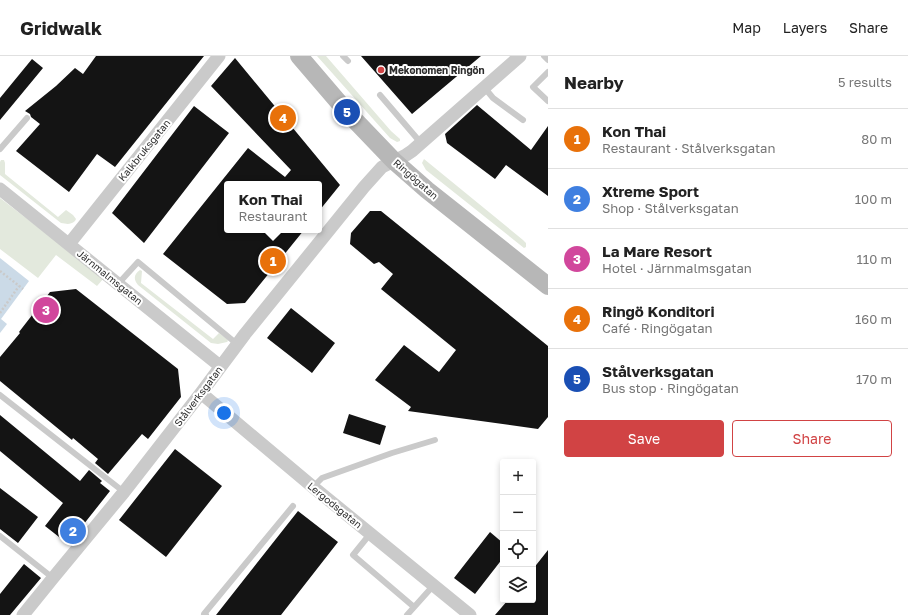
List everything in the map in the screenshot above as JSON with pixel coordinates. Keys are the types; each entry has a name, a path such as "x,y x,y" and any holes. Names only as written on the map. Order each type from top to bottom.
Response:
{"street":[{"name":"Kalkbruksgatan","path":"69,244 219,56"},
{"name":"Ringögatan","path":"299,56 347,112 394,161 427,190 548,286"},
{"name":"Stålverksgatan","path":"23,615 124,492 237,344 364,187 382,167 406,155 421,143 520,56"},
{"name":"Järnmalmsgatan","path":"0,189 220,366"},
{"name":"Lergodsgatan","path":"201,393 313,487 470,615"}],"lane":[{"path":"544,56 548,60"},
{"path":"548,72 533,87 548,101"},
{"path":"484,87 493,98 524,120"},
{"path":"380,95 421,143"},
{"path":"0,149 27,118"},
{"path":"118,284 138,262 237,344"},
{"path":"0,395 124,492"},
{"path":"313,487 322,478 392,453 435,440"},
{"path":"206,615 204,614 294,506"},
{"path":"370,534 353,555 414,606"},
{"path":"0,536 53,578"},
{"path":"407,615 433,586"}],"path":[{"path":"0,271 23,290"},
{"path":"0,312 19,286"}],"shaded area":[{"path":"317,56 326,56 391,131 400,139 400,141 397,142 390,138"},
{"path":"424,159 523,240 526,243 526,247 524,248 426,170 422,163"},
{"path":"1,160 4,160 5,163 5,174 58,217 66,210 73,215 76,219 75,221 70,224 61,223 0,175"},
{"path":"0,198 104,278 97,286 56,255 38,278 0,249"},
{"path":"140,270 142,271 141,283 213,339 219,333 228,341 218,344 211,343 138,285 135,281 135,277 136,273"}],"water":[{"path":"0,258 29,281 1,319 7,324 0,333"}],"building":[{"path":"96,56 204,56 115,167 97,154 69,192 16,151 40,124 25,111 56,86 75,68 83,74"},
{"path":"361,56 481,56 412,114"},
{"path":"235,58 340,185 322,207 322,181 224,181 224,233 302,233 245,303 227,304 163,254 248,148 285,177 291,170 211,86"},
{"path":"32,59 43,68 0,120 0,98"},
{"path":"477,105 531,150 548,126 548,196 506,165 495,179 447,143 445,134"},
{"path":"194,106 229,133 144,243 112,213"},
{"path":"370,211 381,211 548,346 548,417 538,429 408,411 411,407 375,380 404,345 439,372 456,350 381,289 393,274 379,262 374,264 350,244 351,233"},
{"path":"76,289 178,369 181,397 148,439 142,434 108,474 95,463 98,459 73,438 72,440 0,381 0,357 20,333 19,332 50,292"},
{"path":"291,308 335,343 312,373 267,338"},
{"path":"349,414 386,426 380,445 343,433"},
{"path":"0,415 80,481 89,470 102,481 100,483 110,491 68,544 45,526 63,503 0,451"},
{"path":"175,449 222,486 166,557 119,520"},
{"path":"0,488 38,517 18,543 0,529"},
{"path":"298,511 338,542 281,615 216,615"},
{"path":"490,532 500,540 500,562 475,594 454,578"},
{"path":"548,550 548,615 495,615 505,603 536,603 536,565"},
{"path":"24,564 41,578 10,615 0,615 0,594"}],"place":[{"name":"Mekonomen Ringön","path":"381,70"},
{"name":"Stålverksgatan","path":"347,112"},
{"name":"Ringö Konditori","path":"283,118"},
{"name":"Kon Thai","path":"273,261"},
{"name":"La Mare Resort","path":"46,310"},
{"name":"Xtreme Sport","path":"73,531"}]}
